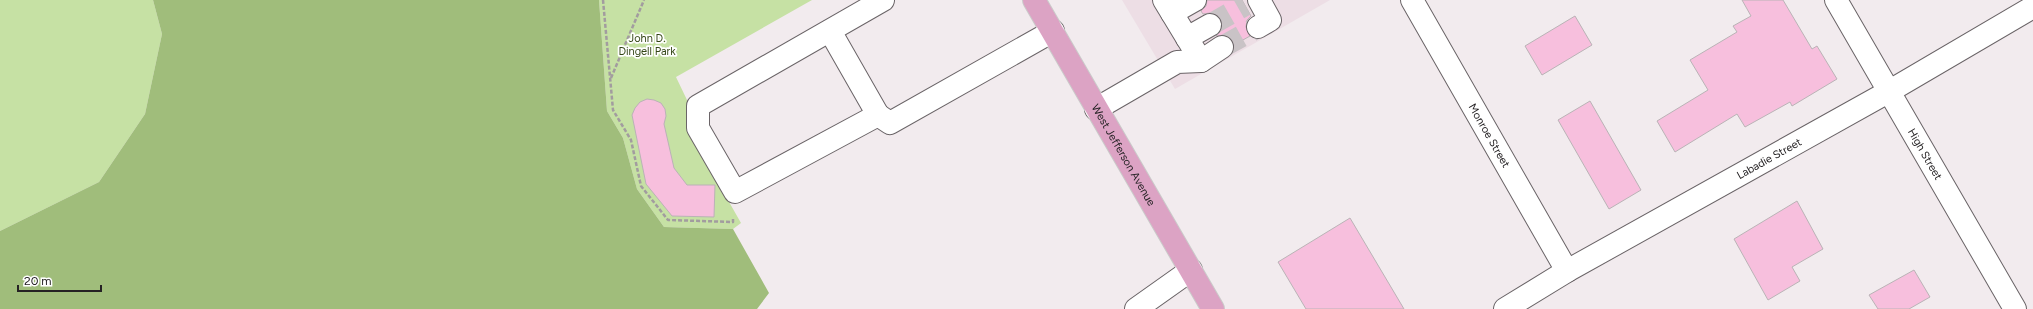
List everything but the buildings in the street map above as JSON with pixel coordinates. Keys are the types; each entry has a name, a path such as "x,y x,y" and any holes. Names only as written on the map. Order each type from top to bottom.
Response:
{"main road":[{"name":"West Jefferson Avenue","path":"1034,0 1213,309"}],"street":[{"path":"878,115 735,192 698,128 698,106 883,0"},
{"path":"1195,0 1168,6 1201,61"},
{"name":"Monroe Street","path":"1412,0 1567,271"},
{"name":"High Street","path":"1836,0 2015,309"},
{"path":"1252,2 1270,20 1258,27"},
{"name":"Labadie Street","path":"1505,309 1567,271 1888,92 2033,7"},
{"path":"1187,38 1210,25"},
{"path":"830,31 878,115 890,123 1053,31"},
{"path":"1096,109 1177,62 1201,61 1222,48"},
{"path":"1136,309 1191,270"}],"path":[{"path":"603,0 613,110 631,140 641,186 668,220 733,222 735,192"},
{"path":"611,79 644,0"}],"shaded area":[{"path":"153,0 599,0 607,111 623,138 637,189 664,227 733,229 769,293 757,309 0,309 0,231 99,182 145,114 162,34"},
{"path":"1122,0 1330,0 1175,89"}],"green space":[{"path":"0,0 153,0 162,34 145,114 99,182 0,231"},
{"name":"John D. Dingell Park","path":"599,0 812,0 676,77 687,100 687,128 741,223 733,229 664,227 637,189 623,138 607,111"}],"tunnel":[{"path":"1210,25 1245,5"},
{"path":"1222,47 1258,27"}]}
